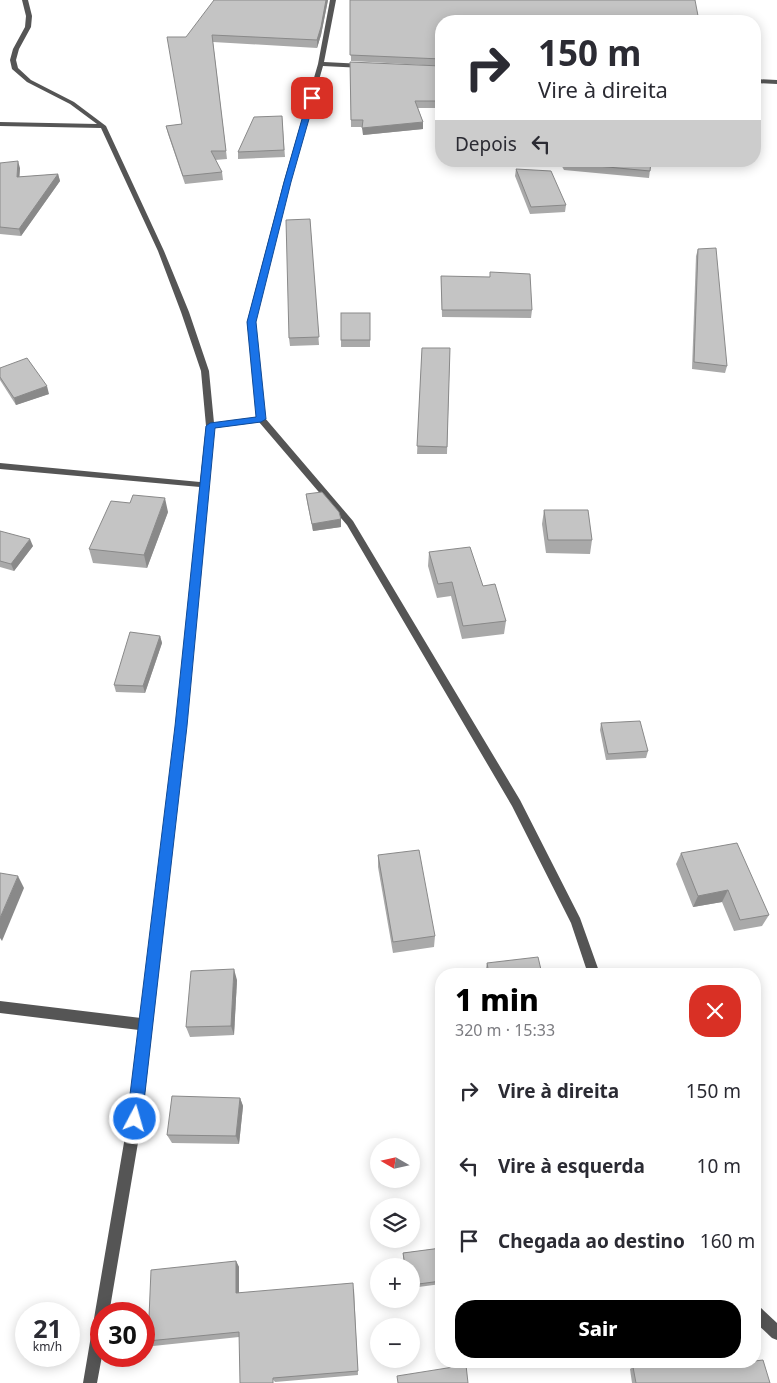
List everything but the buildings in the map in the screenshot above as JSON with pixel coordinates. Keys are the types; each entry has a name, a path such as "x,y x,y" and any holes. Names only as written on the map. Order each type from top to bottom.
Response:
{"street":[{"path":"25,0 29,16 28,27 16,49 13,60 15,69 30,81 72,103 102,126 161,251 185,312 205,371 210,426 181,726 135,1119 104,1302"},
{"path":"333,0 321,64 287,182 252,322 261,419 350,523 516,803 576,922 592,968"},
{"path":"321,64 371,66"},
{"path":"761,81 777,82"},
{"path":"0,124 102,126"},
{"path":"210,426 261,419"},
{"path":"0,466 205,485"},
{"path":"0,1007 146,1025"},
{"path":"761,1318 777,1333"},
{"path":"90,1383 93,1367"}],"route":[{"path":"135,1119 181,726 210,426 261,419 252,322 287,182 312,98"}]}
